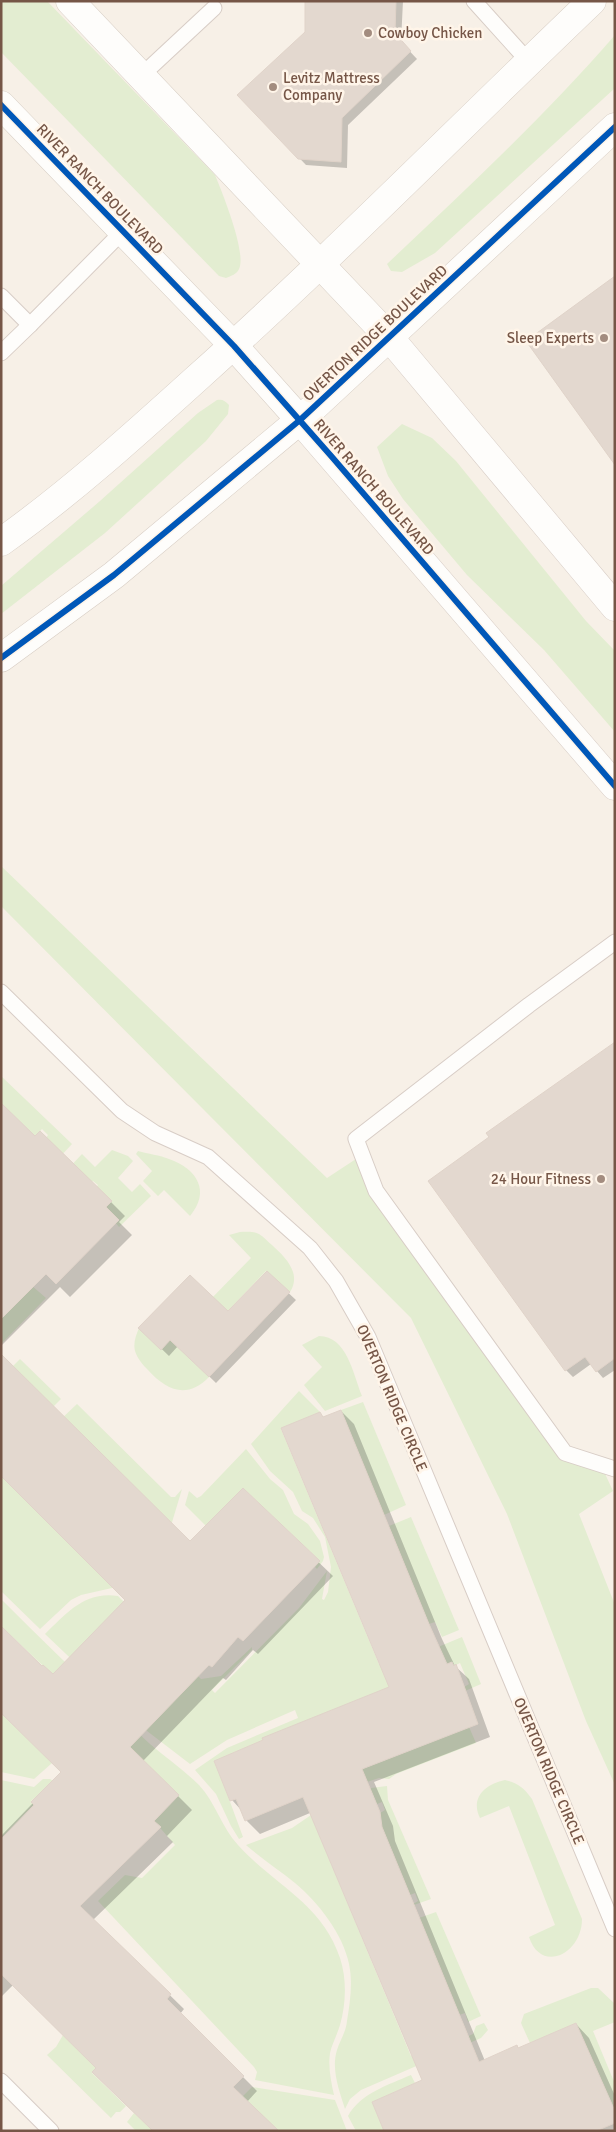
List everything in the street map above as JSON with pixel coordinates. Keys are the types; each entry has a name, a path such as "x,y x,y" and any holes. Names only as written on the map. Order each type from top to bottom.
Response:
{"street":[{"path":"70,1 389,337 615,607"},
{"path":"1,542 27,524 116,450 234,346 592,1"},
{"name":"RIVER RANCH BOULEVARD","path":"1,106 234,346 615,786"},
{"name":"OVERTON RIDGE BOULEVARD","path":"1,658 114,575 300,420 615,127"}],"lane":[{"path":"141,76 214,4"},
{"path":"481,4 529,62"},
{"path":"1,353 123,231"},
{"path":"1,296 30,325"},
{"path":"615,942 529,1005 356,1140 376,1191 565,1453 615,1470"},
{"name":"OVERTON RIDGE CIRCLE","path":"1,992 122,1111 156,1133 208,1157 310,1248 336,1282 368,1337 615,1929"},
{"path":"1,2081 51,2131"}],"green space":[{"path":"1,1 47,1 215,175 228,208 240,250 241,261 239,269 234,275 226,278 219,276 1,52"},
{"path":"615,35 615,88 435,253 402,272 391,271 387,264 532,124"},
{"path":"217,400 224,401 229,405 228,414 206,441 105,533 1,614 1,586 198,413"},
{"path":"402,424 432,438 456,461 586,621 615,651 615,732 544,650 467,575 403,499 388,476 377,447"},
{"path":"1,866 327,1178 362,1155 376,1191 565,1453 601,1465 613,1491 579,1514 615,1605 615,1785 586,1721 507,1514 411,1318 1,906"},
{"path":"1,1076 72,1144 57,1160 46,1138 48,1135 42,1129 35,1136 1,1103"},
{"path":"112,1150 128,1156 133,1161 118,1178 132,1192 140,1184 151,1196 119,1227 91,1193 98,1185 68,1169 82,1154 95,1167"},
{"path":"138,1151 162,1156 179,1163 193,1175 198,1182 200,1198 190,1216 164,1190 158,1196 143,1181 152,1171 136,1154"},
{"path":"240,1232 259,1234 287,1260 294,1278 290,1292 266,1271 186,1355 209,1377 201,1384 185,1390 169,1387 155,1377 137,1356 134,1345 139,1328 162,1349 251,1258 229,1235"},
{"path":"1,1267 31,1285 46,1298 1,1344 1,1319 27,1293"},
{"path":"319,1336 329,1338 343,1349 352,1367 362,1396 325,1411 304,1385 322,1367 302,1345"},
{"path":"20,1359 61,1399 53,1407 1,1378"},
{"path":"299,1391 320,1412 281,1429 379,1664 414,1657 462,1637 481,1684 465,1691 464,1687 469,1684 460,1663 454,1666 452,1662 263,1738 263,1740 215,1761 243,1837 239,1839 216,1794 195,1770 227,1748 298,1718 295,1710 227,1740 190,1764 147,1731 45,1634 68,1612 85,1601 106,1595 118,1596 201,1679 221,1676 252,1647 252,1650 212,1690 215,1693 299,1608 327,1571 322,1599 324,1600 328,1592 331,1567 325,1537 313,1518 302,1511 293,1492 270,1471 251,1444"},
{"path":"363,1402 406,1505 384,1515 341,1410"},
{"path":"77,1404 171,1497 175,1497 182,1489 170,1529 112,1588 81,1595 71,1600 40,1629 1,1591 1,1476"},
{"path":"246,1449 270,1479 283,1490 294,1514 308,1524 320,1541 324,1557 317,1569 315,1567 320,1561 243,1488 206,1526 185,1505 189,1491 197,1498 201,1496"},
{"path":"411,1517 459,1630 442,1637 435,1622 429,1624 389,1526"},
{"path":"1,1599 147,1741 199,1785 210,1799 227,1831 238,1845 296,1896 322,1923 332,1939 340,1958 345,1983 342,2017 329,2058 334,2095 255,2080 257,2072 254,2067 98,1901 125,1875 142,1878 175,1845 154,1821 179,1795 1,1626"},
{"path":"1,1713 52,1763 34,1779 1,1772"},
{"path":"469,1727 476,1743 396,1774 389,1779 379,1778 355,1786 350,1774"},
{"path":"43,1779 50,1779 56,1783 45,1789 31,1801 39,1809 1,1839 1,1780 34,1787"},
{"path":"505,1780 520,1787 532,1799 582,1919 580,1931 575,1942 560,1955 551,1957 542,1955 535,1948 529,1937 555,1925 509,1806 480,1818 477,1811 478,1798 481,1793 491,1785"},
{"path":"387,1786 388,1800 431,1899 414,1905 418,1901 415,1893 410,1895 375,1816 385,1810 382,1802 377,1804 354,1794 371,1788"},
{"path":"317,1811 312,1818 411,2056 444,2047 473,2034 476,2026 484,2023 488,2030 481,2038 361,2090 350,2099 345,2109 336,2080 335,2057 346,2025 350,2000 350,1971 346,1953 335,1930 312,1899 295,1883 246,1845 292,1828"},
{"path":"436,1912 481,2016 468,2022 465,2013 459,2015 419,1918"},
{"path":"591,1988 598,1988 615,2004 615,2022 593,2031 615,2084 615,2111 576,2023 530,2043 521,2023 524,2014"},
{"path":"63,2035 96,2068 92,2073 126,2106 120,2112 116,2112 111,2118 47,2055 56,2047"},
{"path":"411,2075 415,2083 372,2102 384,2131 356,2131 348,2116 353,2108 360,2101 384,2086"},
{"path":"252,2087 335,2100 347,2131 279,2131 225,2114"},
{"path":"134,2113 153,2131 136,2131 127,2122"}],"building":[{"path":"305,1 396,1 395,33 411,51 342,118 341,162 298,159 237,95 305,32"},
{"path":"615,276 615,465 526,341"},
{"path":"615,1042 615,1358 596,1372 585,1357 565,1371 428,1181 489,1137 486,1133"},
{"path":"1,1103 35,1136 40,1131 112,1201 106,1207 119,1220 56,1284 46,1274 1,1319"},
{"path":"267,1271 290,1292 209,1377 170,1340 161,1350 138,1328 190,1275 228,1311"},
{"path":"1,1354 190,1541 243,1488 320,1561 243,1641 238,1637 212,1667 209,1665 130,1747 179,1795 154,1821 161,1827 80,1906 171,1994 167,1999 244,2076 233,2087 279,2131 153,2131 92,2072 96,2068 1,1974 1,1839 34,1805 31,1802 61,1772 1,1713 1,1626 42,1666 53,1674 125,1600 1,1476"},
{"path":"341,1410 429,1624 447,1664 452,1662 454,1666 456,1664 478,1724 362,1769 380,1812 382,1827 479,2062 517,2045 518,2048 576,2023 615,2111 615,2123 596,2131 384,2131 372,2102 422,2080 303,1797 245,1821 236,1799 230,1801 214,1761 263,1740 262,1738 389,1687 281,1428 320,1412 323,1417"}],"cycle path":[{"path":"1,105 234,346 615,786"},
{"path":"1,658 114,575 300,420 615,127"}],"place":[{"name":"Cowboy Chicken","path":"368,33"},
{"name":"Levitz Mattress Company","path":"273,87"},
{"name":"Sleep Experts","path":"604,338"},
{"name":"24 Hour Fitness","path":"601,1179"}]}
